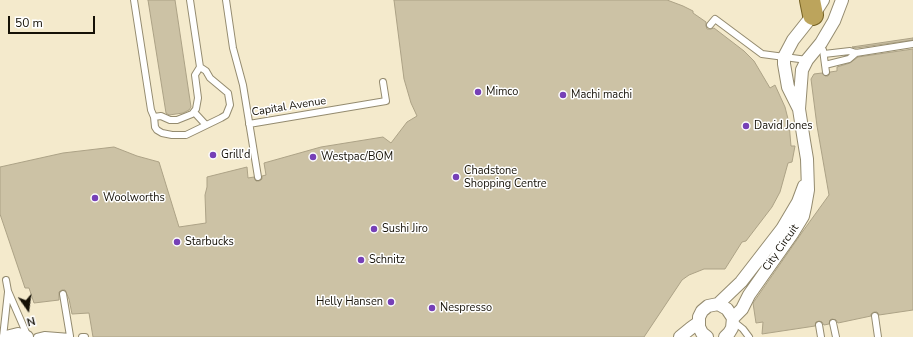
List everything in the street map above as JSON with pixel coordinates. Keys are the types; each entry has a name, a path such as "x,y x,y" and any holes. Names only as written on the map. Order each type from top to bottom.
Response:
{"street":[{"name":"City Circuit","path":"798,109 802,70 807,60 822,48 842,0"},
{"path":"784,57 815,5"},
{"name":"City Circuit","path":"725,337 731,331 733,320 742,309 749,295 798,224 807,200 807,169 803,135 798,109 788,87 784,57"},
{"name":"City Circuit","path":"698,323 699,316 702,311 708,306 718,304 741,282 782,229 802,192 807,169"},
{"path":"718,304 727,309 733,320"},
{"path":"680,337 698,323 702,333 707,337"},
{"path":"6,337 18,334 27,337"}],"lane":[{"path":"134,0 150,110 154,117 157,130 165,134 186,134 226,115 230,101 228,93 212,80 206,71 200,67"},
{"path":"154,117 161,116 170,120 177,120 186,118 196,109 198,102 195,75 200,67 190,0"},
{"name":"Capital Avenue","path":"226,0 233,48 246,84 249,124 386,101 383,82"},
{"path":"710,25 715,18 762,54 807,60"},
{"path":"825,65 849,58 856,53 913,44"},
{"path":"826,72 822,48 856,53"},
{"path":"194,112 206,125"},
{"path":"249,124 258,177"},
{"path":"6,280 8,291 27,337"},
{"path":"3,337 8,291"},
{"path":"37,337 45,335 70,337 63,294"},
{"path":"875,316 878,337"},
{"path":"733,320 749,337"},
{"path":"833,323 836,337"},
{"path":"819,325 821,337"}],"building":[{"path":"148,0 175,0 191,107 183,113 169,115 166,113"},
{"name":"Chadstone Shopping Centre","path":"394,0 667,0 683,6 693,11 693,13 706,22 707,29 714,28 744,51 754,61 770,88 775,85 785,107 789,123 791,146 795,146 792,162 788,163 780,192 772,207 746,241 742,242 725,269 704,269 689,275 682,280 644,337 93,337 89,313 72,314 69,299 65,290 59,292 59,300 34,303 29,288 25,288 0,214 0,167 63,153 114,147 137,156 159,162 179,227 206,223 205,195 207,177 247,167 248,178 254,177 256,181 259,181 262,179 262,176 266,175 264,163 321,147 383,137 391,143 407,122 417,116 411,103 404,79"},
{"path":"913,38 913,40 856,48 852,47"},
{"path":"913,49 913,310 879,315 877,312 874,312 871,316 838,323 836,320 832,319 830,320 829,324 824,325 819,321 816,322 815,326 762,334 763,322 756,323 753,303 829,195 817,126 811,79 814,74 822,73 825,76 828,76 830,72 837,71 837,67 850,63 858,57"}],"place":[{"name":"Mimco","path":"478,92"},
{"name":"Machi machi","path":"563,95"},
{"name":"David Jones","path":"746,126"},
{"name":"Grill'd","path":"213,155"},
{"name":"Westpac/BOM","path":"313,157"},
{"name":"Chadstone Shopping Centre","path":"456,177"},
{"name":"Woolworths","path":"95,198"},
{"name":"Sushi Jiro","path":"374,229"},
{"name":"Starbucks","path":"177,242"},
{"name":"Schnitz","path":"361,260"},
{"name":"Helly Hansen","path":"391,302"},
{"name":"Nespresso","path":"432,308"}]}
